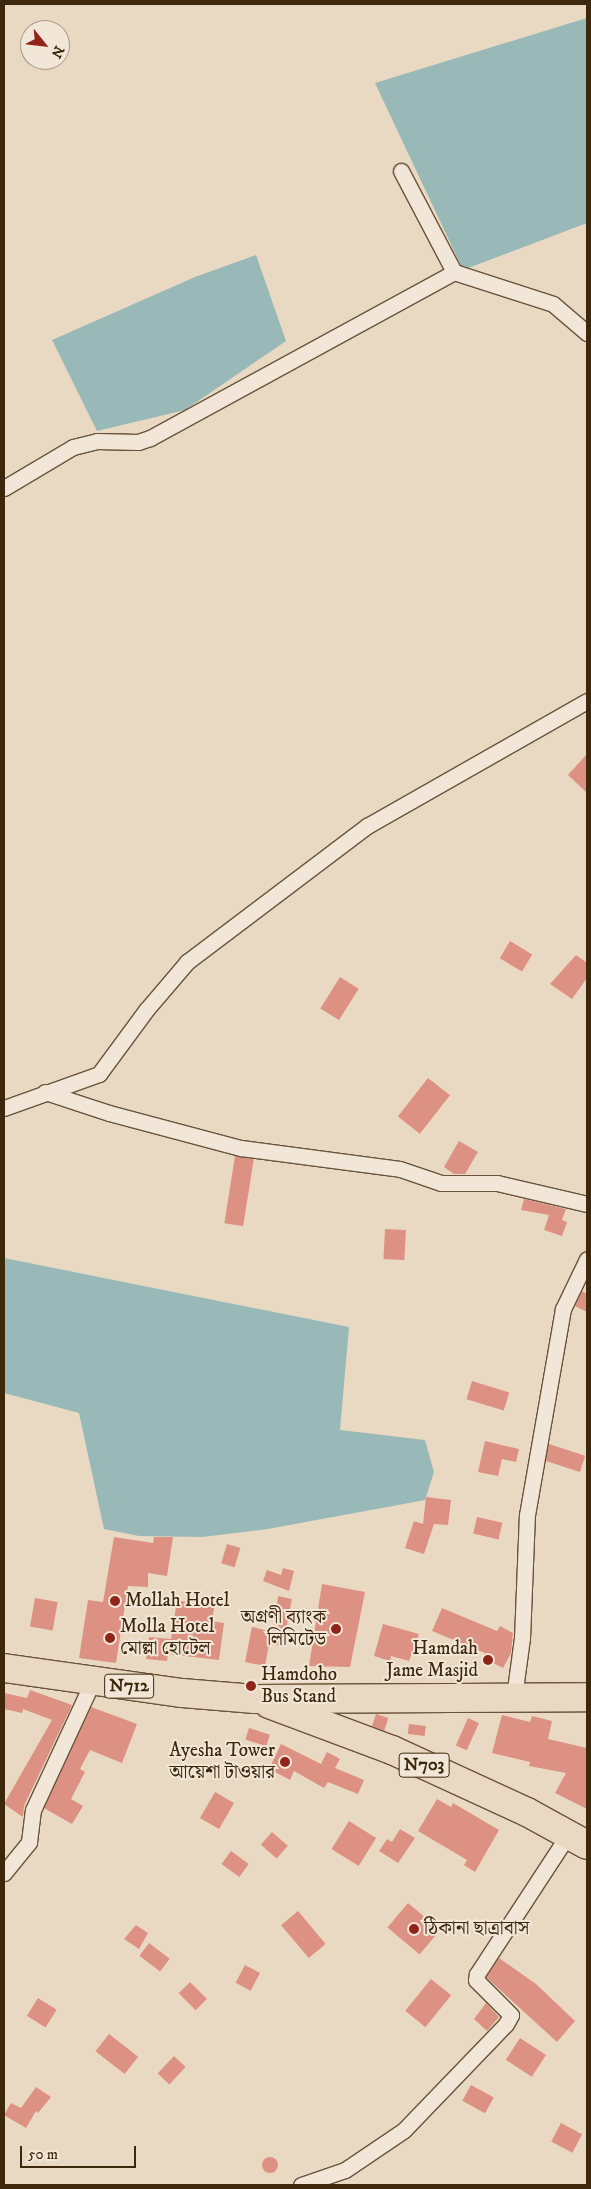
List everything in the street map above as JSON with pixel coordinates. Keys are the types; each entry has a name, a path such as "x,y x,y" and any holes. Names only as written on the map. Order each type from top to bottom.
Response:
{"highway":[{"name":"N712","path":"4,1668 93,1681 255,1698 587,1696"},
{"name":"N703","path":"255,1698 392,1750 578,1840"}],"street":[{"path":"401,171 454,272 553,304 587,333"},
{"path":"4,488 73,447 97,440 138,442 150,438 454,272"},
{"path":"4,1108 99,1074 147,1009 187,962 367,826 587,701"},
{"path":"45,1092 109,1113 241,1148 400,1169 447,1184 497,1184 587,1204"},
{"path":"514,1697 522,1638 527,1515 563,1308 587,1259"},
{"path":"4,1873 29,1842 33,1810 93,1681"},
{"path":"302,2185 344,2170 404,2130 489,2045 509,2019 507,2010 476,1980 477,1974 578,1840"}],"water":[{"path":"587,18 587,223 463,270 375,83"},
{"path":"256,255 286,341 185,410 97,431 52,340 195,277"},
{"path":"4,1258 349,1327 340,1430 425,1440 434,1472 425,1500 268,1529 202,1537 139,1536 104,1529 79,1413 4,1393"}],"building":[{"path":"587,754 587,793 568,775"},
{"path":"510,941 532,954 522,972 500,958"},
{"path":"576,955 587,963 587,978 572,999 550,984"},
{"path":"340,977 359,989 339,1020 320,1008"},
{"path":"428,1078 450,1095 420,1134 398,1117"},
{"path":"459,1141 478,1152 465,1174 454,1174 444,1167"},
{"path":"235,1156 254,1159 243,1226 224,1223"},
{"path":"524,1199 566,1209 562,1220 567,1222 562,1236 544,1230 549,1215 521,1210"},
{"path":"385,1229 406,1230 404,1260 383,1259"},
{"path":"582,1291 587,1294 587,1312 575,1306"},
{"path":"472,1381 509,1392 504,1411 466,1399"},
{"path":"485,1441 519,1449 516,1462 502,1459 498,1476 478,1472"},
{"path":"549,1444 585,1456 580,1472 544,1460"},
{"path":"426,1497 451,1500 448,1525 434,1524 424,1554 405,1548 414,1521 423,1524"},
{"path":"477,1517 502,1523 499,1539 473,1534"},
{"name":"Mollah Hotel","path":"114,1537 153,1543 154,1537 173,1537 167,1576 148,1573 148,1587 128,1586 116,1663 79,1658 88,1600 103,1602"},
{"path":"227,1544 240,1548 235,1567 221,1563"},
{"path":"283,1568 294,1571 289,1591 263,1581 267,1570 281,1575"},
{"name":"অগ্রণী ব্যাংক লিমিটেড","path":"322,1584 365,1592 350,1667 309,1666"},
{"path":"278,1596 292,1599 283,1646 269,1644 265,1666 245,1662 252,1627 273,1632"},
{"path":"35,1598 58,1602 53,1631 30,1627"},
{"path":"177,1600 214,1608 212,1621 224,1623 219,1660 168,1654 167,1661 146,1659 149,1637 171,1639"},
{"path":"442,1608 497,1631 500,1626 513,1633 511,1653 503,1668 483,1658 485,1653 432,1631"},
{"path":"383,1624 419,1634 409,1661 391,1656 390,1661 374,1656"},
{"path":"30,1690 72,1705 24,1806 23,1817 4,1804 52,1720 23,1709 22,1713 4,1709 4,1693 27,1698"},
{"path":"91,1707 137,1724 122,1763 90,1750 80,1769 85,1772 71,1799 83,1806 72,1824 44,1808"},
{"path":"376,1714 388,1718 384,1730 372,1726"},
{"path":"502,1715 530,1722 532,1716 552,1721 548,1739 587,1748 587,1809 555,1793 566,1773 529,1766 530,1762 492,1753"},
{"path":"468,1718 479,1723 467,1750 456,1745"},
{"path":"409,1724 426,1726 425,1736 408,1734"},
{"path":"249,1728 270,1735 266,1746 245,1739"},
{"path":"281,1744 321,1764 327,1752 340,1759 335,1768 364,1780 358,1794 328,1782 324,1788 294,1771 290,1780 269,1769"},
{"path":"215,1792 234,1803 219,1829 200,1818"},
{"path":"437,1799 451,1807 453,1803 499,1830 475,1872 464,1865 467,1860 418,1831"},
{"path":"349,1821 376,1838 359,1866 332,1849"},
{"path":"400,1829 415,1838 398,1863 379,1851 387,1839 392,1842"},
{"path":"272,1832 288,1846 277,1859 261,1845"},
{"path":"231,1851 249,1864 239,1877 222,1864"},
{"name":"ঠিকানা ছাত্রাবাস","path":"408,1903 440,1930 420,1955 387,1928"},
{"path":"298,1911 326,1944 309,1958 281,1925"},
{"path":"136,1925 148,1933 139,1949 124,1939"},
{"path":"149,1943 170,1959 160,1971 139,1956"},
{"path":"499,1958 536,1984 575,2021 557,2042 486,1977"},
{"path":"245,1965 260,1973 251,1991 236,1983"},
{"path":"431,1979 451,1995 425,2027 405,2011"},
{"path":"190,1982 207,1999 196,2010 179,1993"},
{"path":"38,1998 57,2010 46,2027 27,2016"},
{"path":"486,2003 499,2017 487,2031 474,2019"},
{"path":"109,2034 138,2057 125,2074 95,2051"},
{"path":"520,2038 546,2055 532,2077 506,2060"},
{"path":"174,2056 186,2067 169,2084 158,2074"},
{"path":"471,2085 494,2098 485,2113 462,2101"},
{"path":"36,2087 51,2097 38,2113 36,2111 26,2128 4,2115 11,2103 21,2108"},
{"path":"561,2123 582,2134 572,2153 551,2142"},
{"path":"267,2157 273,2157 278,2162 276,2171 267,2173 262,2168 262,2162"}],"place":[{"name":"Mollah Hotel","path":"115,1601"},
{"name":"অগ্রণী ব্যাংক লিমিটেড","path":"336,1629"},
{"name":"Molla Hotel মোল্লা হোটেল","path":"110,1638"},
{"name":"Hamdah Jame Masjid","path":"488,1660"},
{"name":"Hamdoho Bus Stand","path":"251,1686"},
{"name":"Ayesha Tower আয়েশা টাওয়ার","path":"285,1762"},
{"name":"ঠিকানা ছাত্রাবাস","path":"414,1929"}]}
